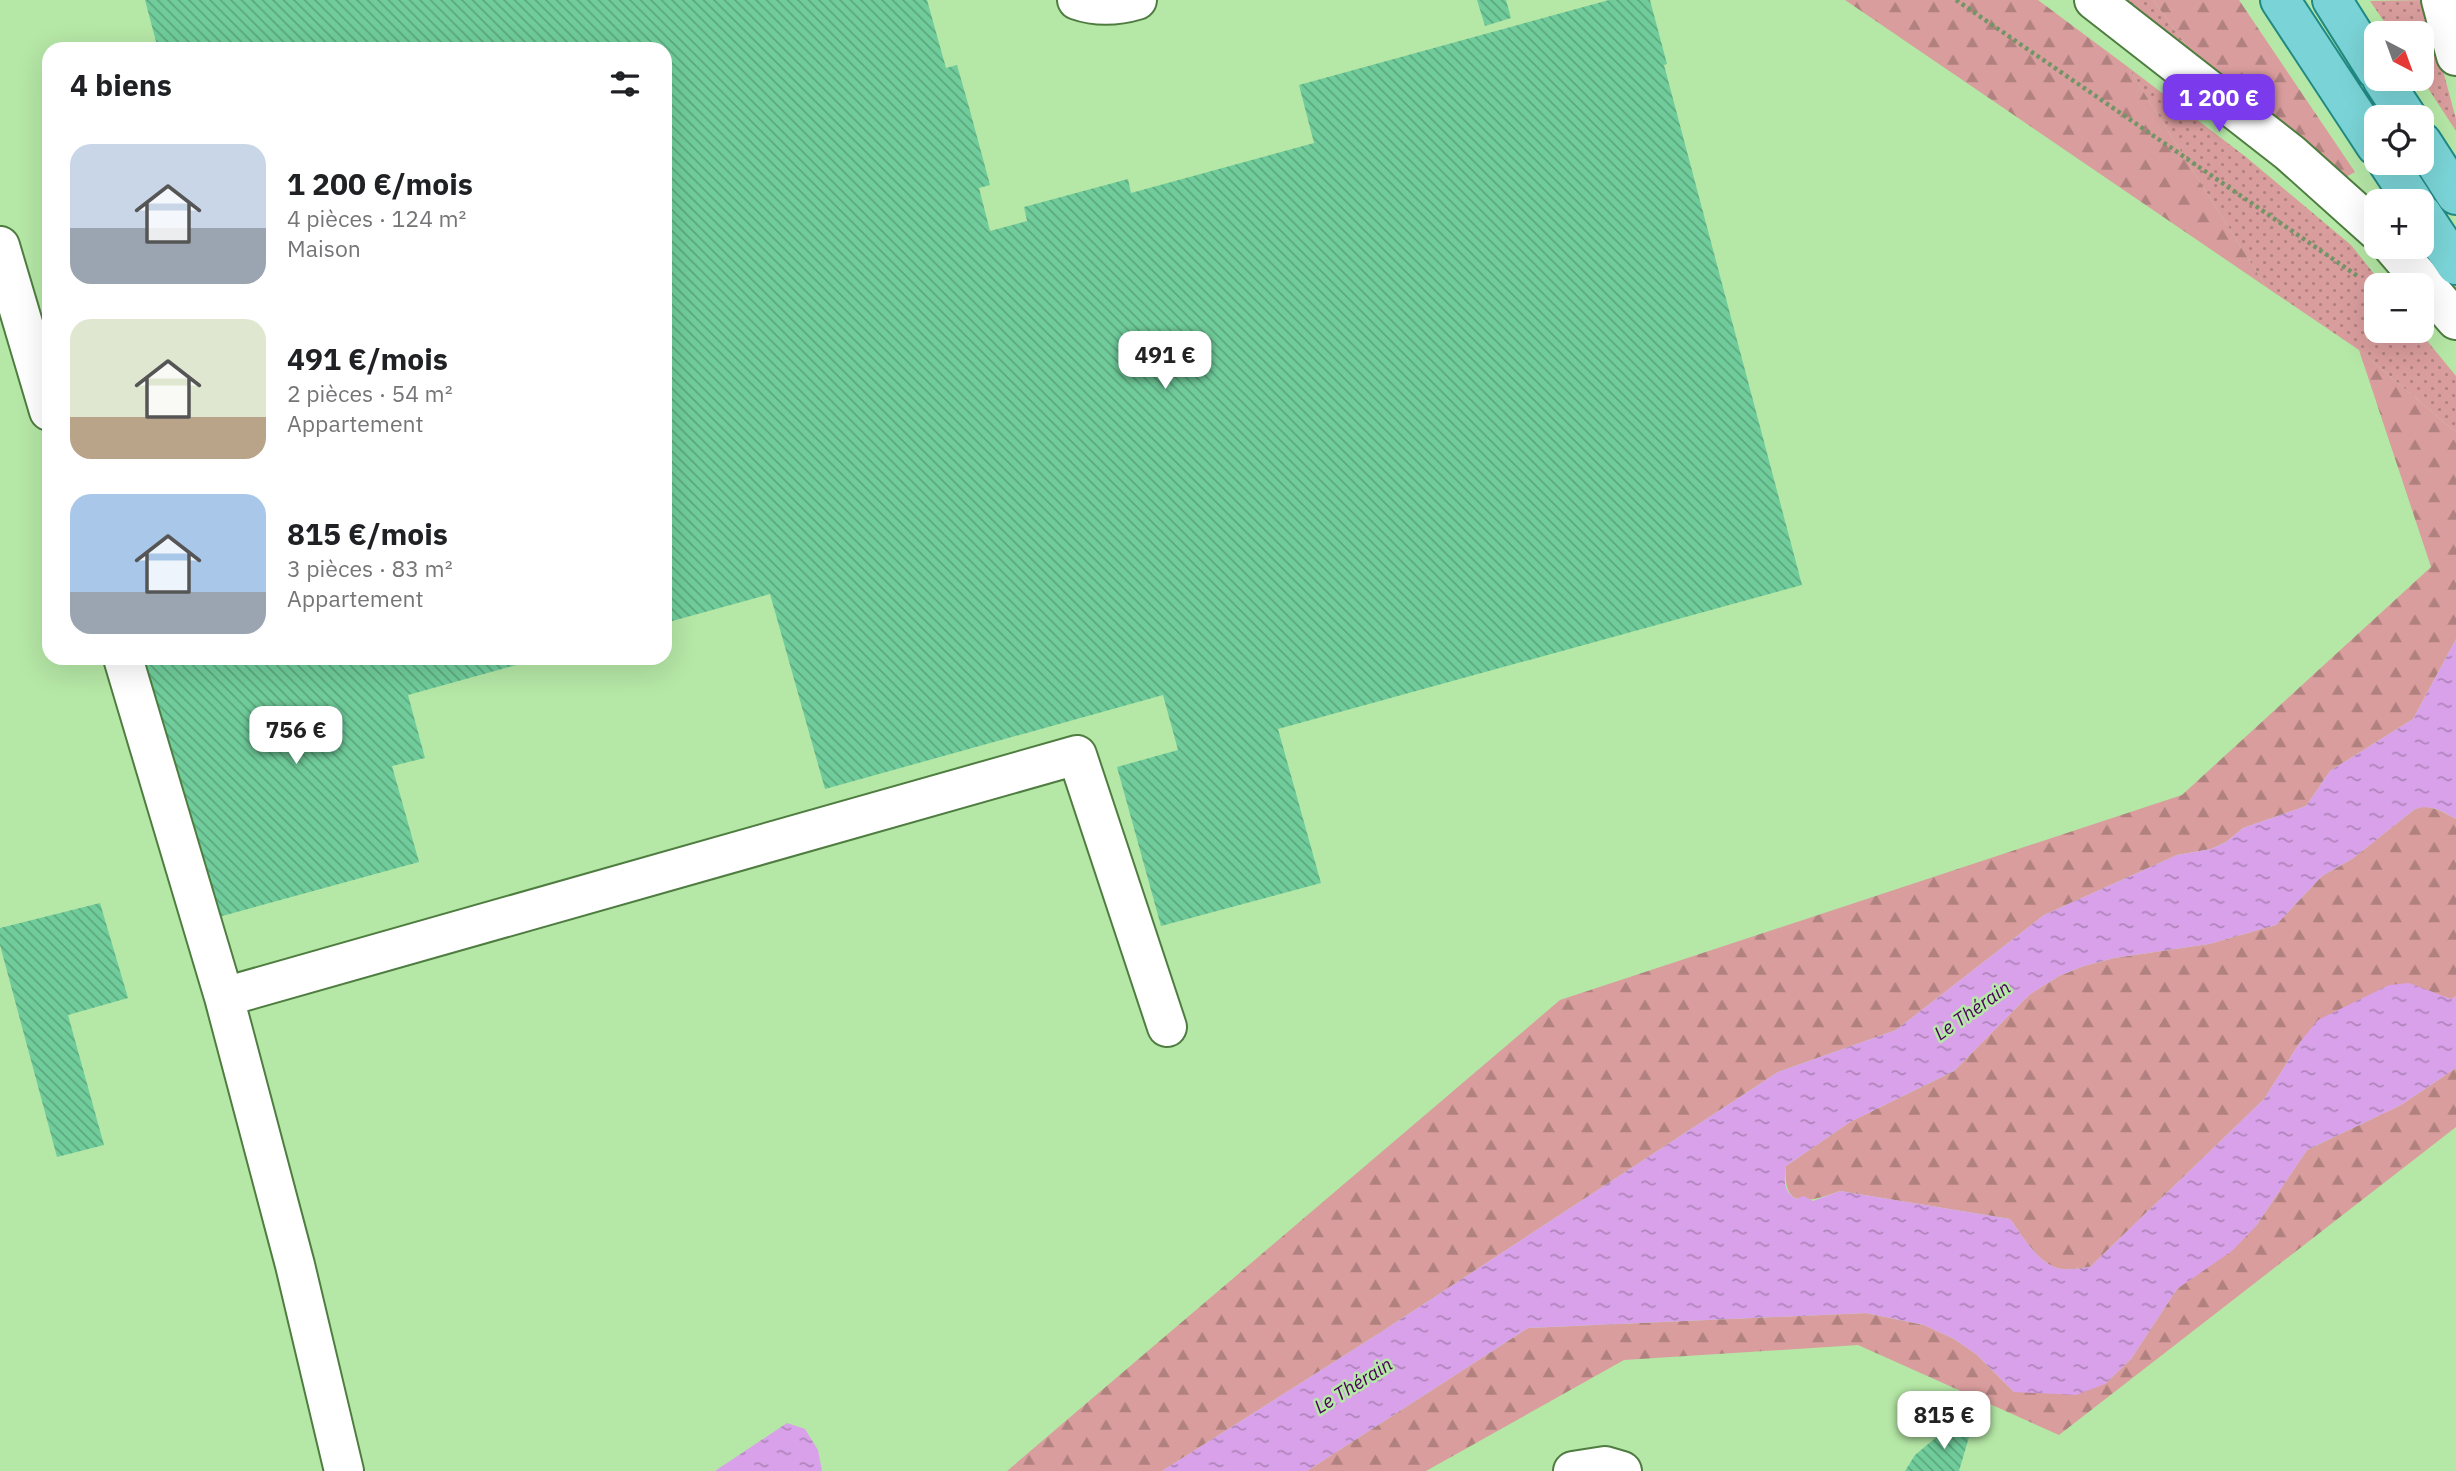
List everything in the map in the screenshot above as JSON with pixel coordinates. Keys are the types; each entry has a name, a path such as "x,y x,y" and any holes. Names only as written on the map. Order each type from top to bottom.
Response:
{"main road":[{"path":"2280,0 2364,128"},
{"path":"2332,0 2364,51"},
{"path":"2434,161 2456,195"},
{"path":"2434,232 2456,265"}],"street":[{"path":"1077,0 1120,5 1137,0"},
{"path":"2094,0 2290,153 2364,219"},
{"path":"2441,0 2456,56"},
{"path":"0,246 42,387"},
{"path":"2404,259 2456,320"},
{"path":"125,665 224,997 295,1265 344,1471"},
{"path":"224,997 1077,755 1167,1027"},
{"path":"1573,1471 1605,1466 1622,1471"}],"path":[{"path":"1955,0 2364,280"}],"green space":[{"path":"1845,0 2038,0 2128,67 2266,287"},
{"path":"2127,0 2153,0 2189,49"},
{"path":"2153,0 2239,0 2355,172 2344,178 2189,49"},
{"path":"2424,0 2430,21 2384,21 2370,1"},
{"path":"2434,37 2456,119 2456,131 2430,91 2434,91"},
{"path":"2128,67 2246,157 2351,245 2373,273 2364,273 2364,343 2429,343 2456,376 2456,432 2359,350 2266,287"},
{"path":"2359,350 2456,432 2456,639 2413,719 2330,771 2306,806 2243,828 2226,842 2211,849 2177,855 2044,915 1896,1030 1778,1072 1378,1334 1162,1471 1007,1471 1560,1000 2182,795 2431,567"},
{"path":"2425,806 2456,819 2456,996 2451,999 2430,992 2300,1042 2264,1099 2090,1267 2054,1267 2032,1249 2010,1219 1840,1191 1800,1200 1793,1197 1788,1190 1786,1166 1850,1122 1954,1071 2029,995 2059,976 2114,958 2209,944 2276,925 2322,876 2352,859 2415,809"},
{"path":"2456,1068 2456,1127 2059,1435 1858,1345 1624,1360 1426,1471 1307,1471 1528,1328 1866,1313 1924,1325 1954,1339 1976,1354 2014,1392 2105,1384 2131,1359 2177,1289 2256,1226 2307,1150 2401,1105"}],"water":[{"name":"Le Thérain","path":"2456,639 2456,819 2431,808 2415,809 2352,859 2322,876 2276,925 2209,944 2114,958 2059,976 2029,995 1954,1071 1850,1122 1786,1166 1785,1185 1796,1199 1804,1196 1813,1201 1840,1191 2010,1219 2032,1249 2054,1267 2090,1267 2264,1099 2300,1042 2318,1020 2389,985 2409,983 2451,999 2456,996 2456,1068 2401,1105 2307,1150 2256,1226 2232,1251 2177,1289 2131,1359 2105,1384 2076,1395 2014,1392 1976,1354 1954,1339 1924,1325 1866,1313 1528,1328 1307,1471 1162,1471 1378,1334 1778,1072 1896,1030 2044,915 2177,855 2211,849 2226,842 2243,828 2306,806 2330,771 2413,719"},
{"path":"787,1423 805,1429 818,1450 822,1471 715,1471"}],"building":[{"path":"145,0 927,0 946,68 957,65 969,107 990,185 979,188 990,231 1027,221 1024,207 1128,179 1131,193 1314,143 1299,85 1609,0 1650,0 1667,64 1664,65 1802,585 1278,729 1321,883 1161,926 1117,767 1178,750 1163,695 825,789 770,594 672,621 672,42 156,42"},
{"path":"1477,0 1506,0 1511,18 1485,26"},
{"path":"146,665 516,665 408,695 425,758 392,766 419,862 215,918"},
{"path":"100,903 128,998 68,1015 104,1145 57,1157 0,945 0,928"},
{"path":"1974,1420 1959,1471 1905,1471 1915,1455 1939,1435 1951,1427"}]}
